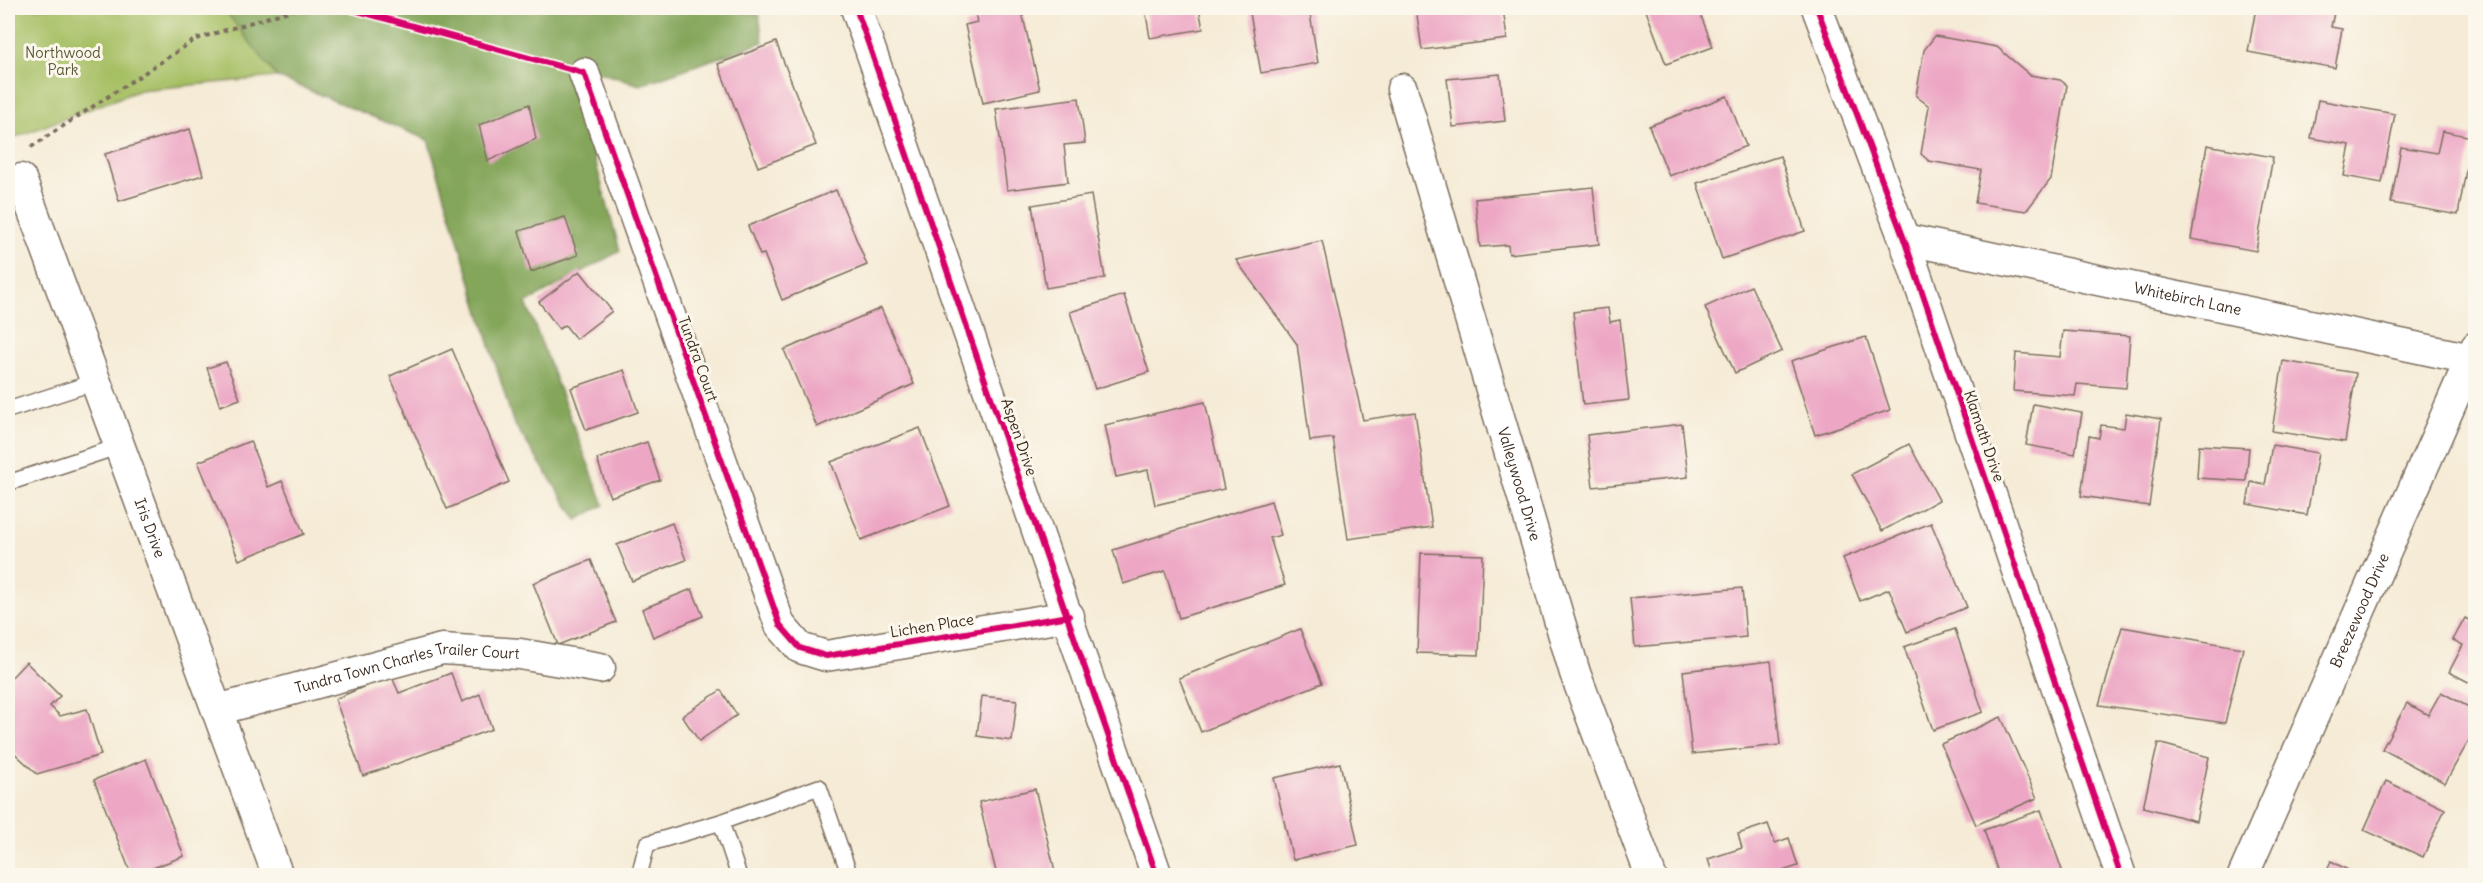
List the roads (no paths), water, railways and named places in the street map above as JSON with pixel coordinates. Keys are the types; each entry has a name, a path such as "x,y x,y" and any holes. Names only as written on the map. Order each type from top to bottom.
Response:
{"street":[{"name":"Aspen Drive","path":"856,8 1069,616 1157,876"},
{"name":"Klamath Drive","path":"1817,8 1904,239 2121,876"},
{"name":"Tundra Court","path":"584,73 780,625 800,648"},
{"name":"Valleywood Drive","path":"1402,89 1575,673 1651,876"},
{"name":"Iris Drive","path":"21,179 278,876"},
{"name":"Whitebirch Lane","path":"1904,239 2473,353"},
{"name":"Breezewood Drive","path":"2243,876 2473,353"},
{"name":"Lichen Place","path":"800,648 826,656 1069,616"},
{"name":"Tundra Town Charles Trailer Court","path":"217,710 442,649 520,654 600,668"}],"lane":[{"path":"8,410 95,382"},
{"path":"8,483 120,446"},
{"path":"639,876 647,844 721,822 819,787 850,876"},
{"path":"721,822 739,876"}],"park label":[{"name":"Northwood Park","path":"63,62"}]}
